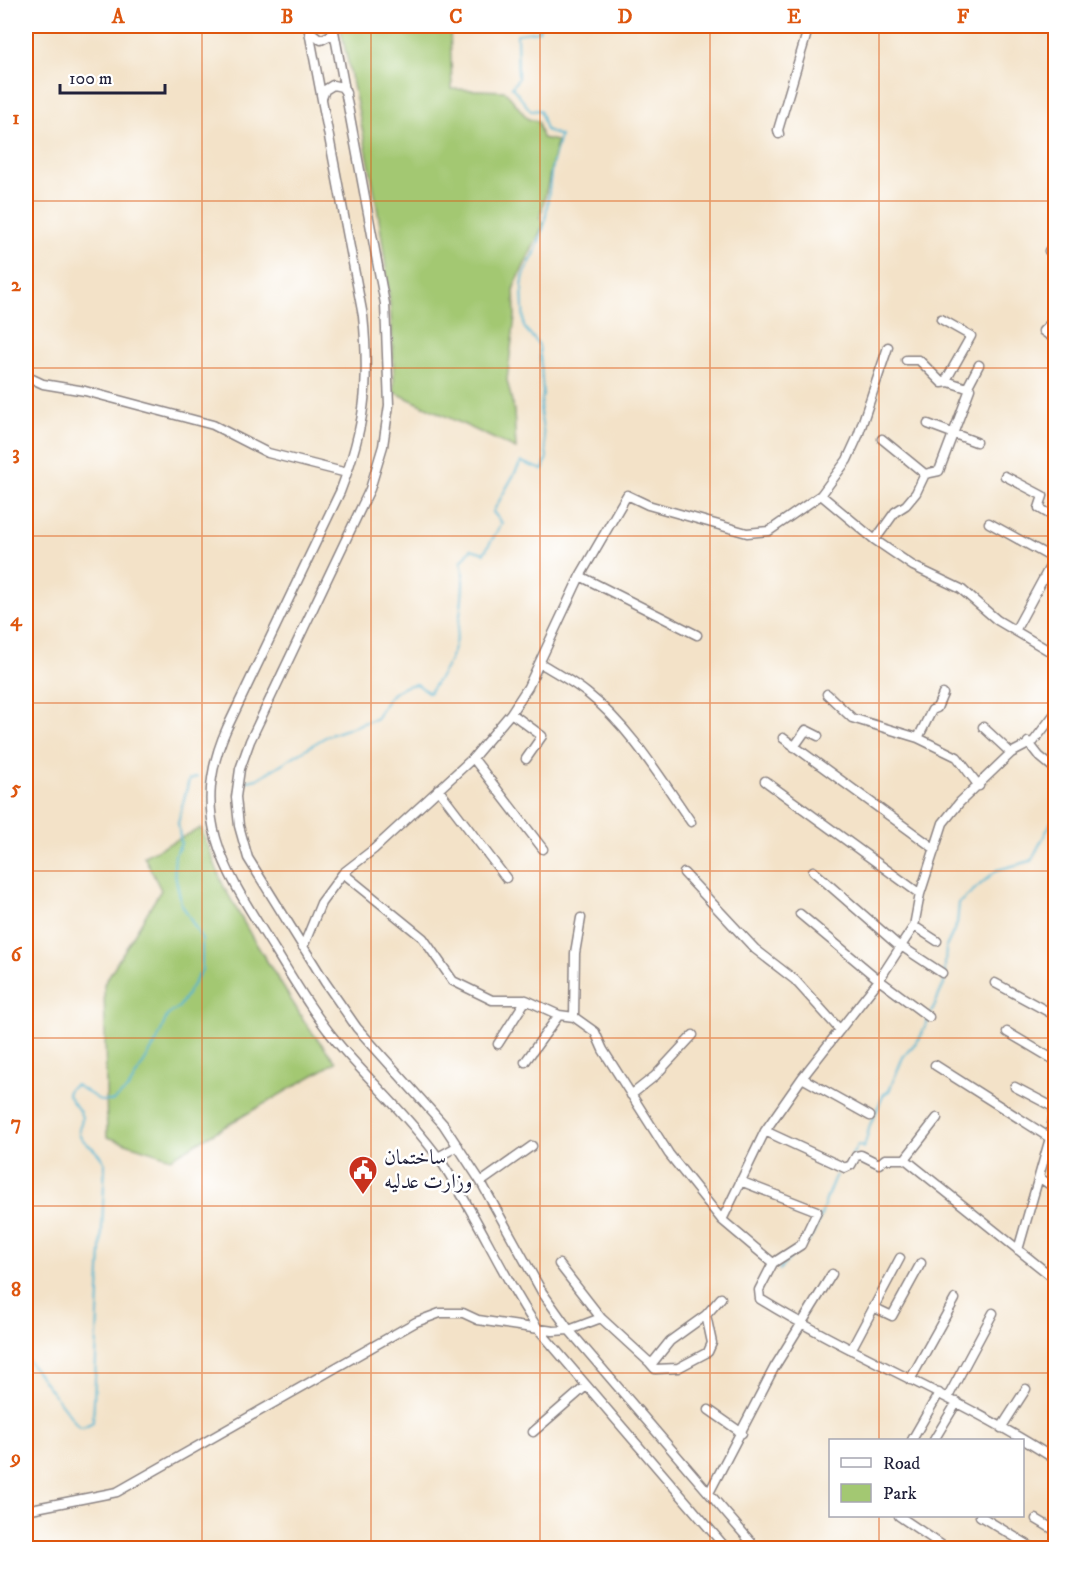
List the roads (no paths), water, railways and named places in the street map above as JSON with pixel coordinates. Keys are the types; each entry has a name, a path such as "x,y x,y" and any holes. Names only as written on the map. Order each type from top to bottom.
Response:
{"street":[{"path":"779,134 778,130 791,79 809,26"},
{"path":"1050,26 1054,36"},
{"path":"309,27 316,39 321,40 331,35 334,27"},
{"path":"309,27 363,316 368,364 364,411 347,473 213,763 211,811 218,849 229,877 319,1020 438,1157 460,1193 512,1291 539,1330 726,1548"},
{"path":"334,27 385,304 389,394 383,446 370,489 250,741 240,769 236,797 238,826 248,858 303,947 357,1028 443,1124 481,1182 542,1292 569,1330 756,1548"},
{"path":"322,98 325,90 333,84 342,87 346,93"},
{"path":"1056,240 1049,251 1056,256"},
{"path":"1056,318 1043,331 1056,340"},
{"path":"941,320 971,336 945,382"},
{"path":"303,947 321,903 343,873 374,849 472,758 511,713 528,687 580,576 627,495 648,505 747,532 769,531 821,495 847,460 858,436 888,347"},
{"path":"906,360 919,360 942,383 970,389"},
{"path":"925,474 939,471 970,389 968,386 979,365"},
{"path":"26,376 43,384 85,391 213,425 268,453 347,473"},
{"path":"928,424 976,442"},
{"path":"882,440 925,474"},
{"path":"875,540 895,512 906,505 916,493 925,474"},
{"path":"1005,476 1044,496 1039,508 1056,518"},
{"path":"821,495 875,540 913,566 961,589 997,620 1016,629 1056,655"},
{"path":"989,523 1053,559"},
{"path":"1016,629 1053,559 1056,548"},
{"path":"580,576 697,634"},
{"path":"540,663 585,691 600,704 658,771 691,822"},
{"path":"827,694 852,718 918,738 959,758 979,786"},
{"path":"918,738 932,710 938,708 944,694"},
{"path":"722,1220 765,1131 802,1078 879,980 914,926 920,894 943,823 960,802 1011,753 1028,742 1034,741 1056,712"},
{"path":"511,713 542,736 526,759"},
{"path":"983,727 1011,753"},
{"path":"794,747 806,730 818,736"},
{"path":"783,738 935,849"},
{"path":"1028,742 1039,756 1056,770"},
{"path":"472,758 543,849"},
{"path":"765,781 920,894"},
{"path":"438,789 506,878"},
{"path":"813,871 901,947 942,974"},
{"path":"343,873 423,938 453,981 492,1000 526,1000 559,1015 574,1017 595,1032 603,1050 669,1154 722,1220 773,1263"},
{"path":"684,873 755,949 795,980 840,1030"},
{"path":"800,914 879,980 929,1017"},
{"path":"574,1017 575,953 581,918"},
{"path":"914,926 937,940"},
{"path":"994,983 1056,1016"},
{"path":"498,1044 526,1000"},
{"path":"525,1062 559,1015"},
{"path":"1008,1032 1056,1061"},
{"path":"631,1095 655,1076 693,1035"},
{"path":"935,1065 1050,1138"},
{"path":"802,1078 870,1116"},
{"path":"1015,1087 1055,1101 1050,1138 1018,1250"},
{"path":"904,1159 937,1118"},
{"path":"765,1131 845,1168 861,1155 879,1164 885,1159 904,1159 1056,1280"},
{"path":"438,1157 458,1146"},
{"path":"481,1182 532,1146"},
{"path":"1040,1178 1056,1189"},
{"path":"740,1181 817,1211 801,1245 773,1263 759,1290 760,1299 801,1324 939,1393 1020,1439"},
{"path":"850,1350 900,1258"},
{"path":"873,1307 892,1316 921,1263"},
{"path":"559,1264 601,1318 655,1369 678,1368 708,1352 712,1343 706,1315"},
{"path":"709,1493 774,1368 832,1274"},
{"path":"649,1362 654,1361 670,1341 706,1315 721,1298"},
{"path":"910,1380 955,1299"},
{"path":"26,1510 117,1492 416,1322 440,1313 463,1313 478,1320 539,1330 569,1330 601,1318"},
{"path":"934,1439 993,1313"},
{"path":"533,1432 586,1386"},
{"path":"1001,1428 1026,1389"},
{"path":"913,1439 939,1393"},
{"path":"709,1410 742,1433"},
{"path":"1024,1441 1056,1460"},
{"path":"901,1517 946,1548"},
{"path":"983,1517 1033,1548"},
{"path":"1036,1519 1056,1531"}],"waterway":[{"path":"243,782 257,779 327,736 377,718 392,694 403,687 417,684 429,693 446,667 454,648 462,594 461,562 471,549 484,553 502,523 493,512 521,462 543,470 547,457 540,411 543,393 539,345 524,327 522,287 524,273 535,253 545,223 552,166 560,136 546,130 540,110 531,111 512,87 518,79 517,34 539,31 540,26"},
{"path":"26,1358 78,1426 83,1427 93,1422 105,1164 99,1154 80,1136 82,1118 67,1093 76,1085 101,1101 113,1101 128,1089 157,1041 167,1016 179,1007 202,970 202,939 181,903 174,869 175,855 181,844 178,823 189,780 197,777"},
{"path":"852,1155 858,1145 864,1148 870,1125 884,1094 889,1091 903,1057 920,1038 944,984 946,947 957,924 959,903 997,870 1031,861 1056,813"},
{"path":"805,1245 819,1221 836,1175"},
{"path":"779,1270 793,1255"}],"place":[{"name":"ساختمان وزارت عدلیه","path":"363,1196"}]}
